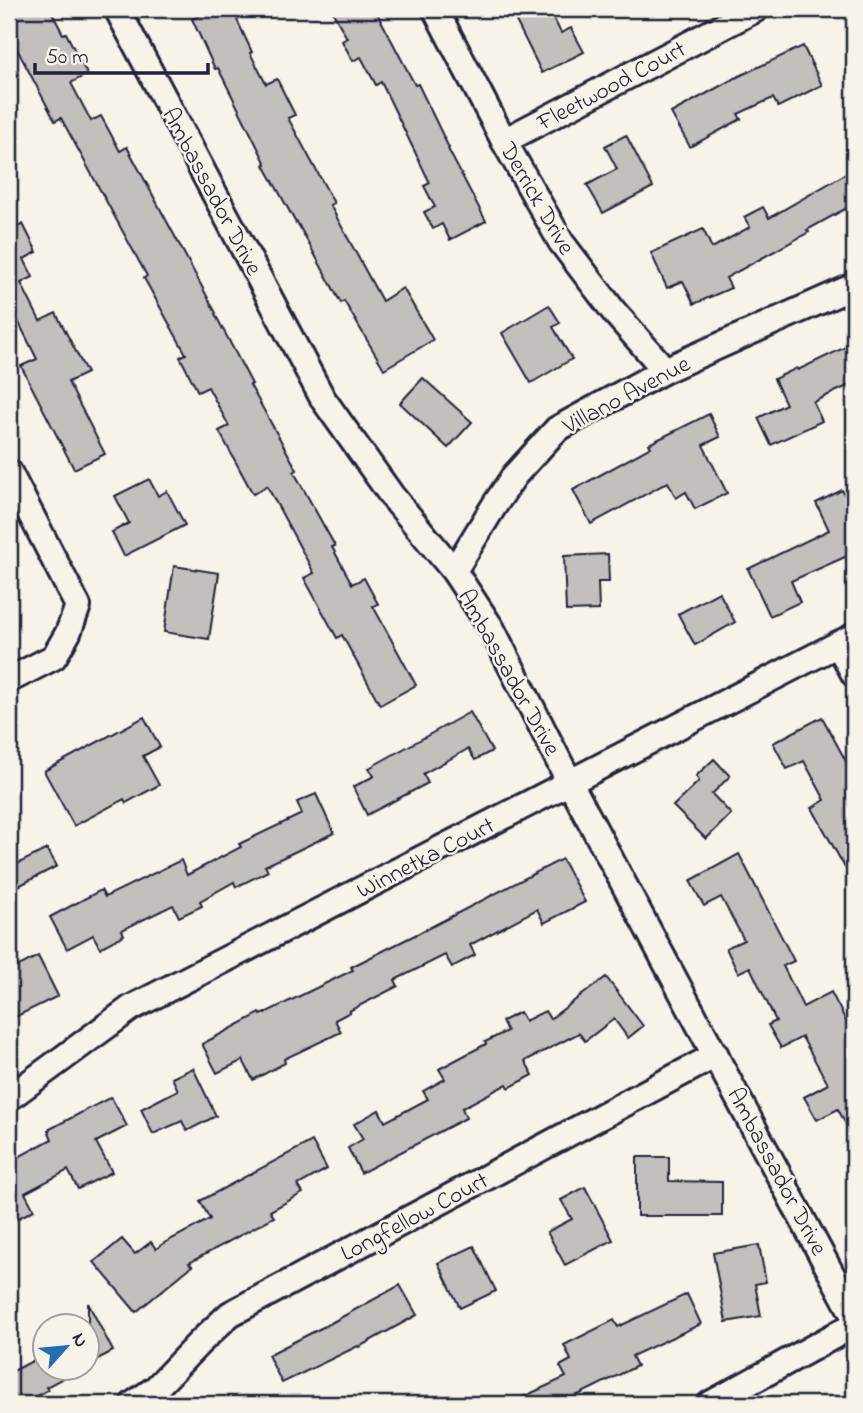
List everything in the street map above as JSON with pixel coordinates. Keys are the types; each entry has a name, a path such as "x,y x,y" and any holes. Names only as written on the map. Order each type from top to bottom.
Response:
{"street":[{"name":"Ambassador Drive","path":"117,9 323,399 392,496 454,571 492,629 570,783 854,1316"},
{"name":"Derrick Drive","path":"435,9 561,242 615,313 665,370"},
{"name":"Fleetwood Court","path":"504,141 756,9"},
{"name":"Villano Avenue","path":"454,571 514,477 557,429 665,370 854,286"},
{"path":"9,472 78,606 68,633 54,657 9,680"},
{"path":"846,640 854,674"},
{"name":"Winnetka Court","path":"9,1098 131,1008 846,640"},
{"name":"Longfellow Court","path":"133,1404 156,1388 230,1314 716,1055"},
{"path":"710,1404 854,1325"}],"building":[{"path":"9,9 50,9 63,34 66,33 87,74 71,83 91,121 101,116 120,151 127,147 297,470 294,472 335,546 332,547 352,584 364,578 378,604 373,606 416,685 380,705 342,635 337,638 304,578 314,573 267,486 253,494 219,431 229,426 208,387 198,392 180,357 186,354 144,278 147,276 61,118 55,121 9,34"},
{"path":"214,9 232,9 266,84 277,79 295,115 288,118 334,203 330,205 382,301 403,288 433,340 384,369 344,301 341,303 264,165 266,164 218,68 215,69 192,19"},
{"path":"331,9 375,9 415,85 418,84 486,221 450,240 442,224 433,229 424,212 435,207 424,186 430,183 381,82 376,85 361,57 353,61 342,41 347,38"},
{"path":"532,9 549,9 561,33 571,28 584,52 542,73 514,17"},
{"path":"803,46 822,85 778,107 773,98 738,114 741,119 690,147 671,113 733,79"},
{"path":"626,135 653,187 603,213 587,185 617,169 605,146"},
{"path":"854,169 854,204 726,278 731,288 694,304 683,281 667,288 651,253 703,229 712,248 750,227 744,217 763,207 769,218"},
{"path":"23,224 37,252 24,259 33,277 21,283 40,321 56,313 87,373 68,382 105,454 74,469 21,366 37,359 9,303 9,230"},
{"path":"549,305 560,323 553,327 572,359 531,383 502,333"},
{"path":"854,343 854,383 813,402 822,421 771,445 758,418 786,404 774,379"},
{"path":"423,378 472,422 448,448 400,403"},
{"path":"709,414 720,437 703,445 727,493 695,509 686,492 676,498 668,482 591,524 573,490 651,447 649,444"},
{"path":"149,479 158,496 167,491 185,525 124,556 112,532 129,523 115,496"},
{"path":"842,490 847,499 854,496 854,553 791,581 800,602 770,616 748,569 829,530 816,503"},
{"path":"608,554 609,582 598,582 599,610 566,611 564,556"},
{"path":"174,566 219,573 209,639 164,632"},
{"path":"719,592 735,622 695,645 678,614"},
{"path":"470,712 492,751 475,760 468,749 423,774 428,783 367,815 353,787 374,776 369,768"},
{"path":"144,717 160,747 143,756 159,785 126,803 124,799 74,826 44,771"},
{"path":"822,717 854,776 854,884 812,808 825,800 804,761 787,769 773,743"},
{"path":"714,759 730,776 712,794 731,814 706,839 673,806 699,781 696,776"},
{"path":"316,794 334,833 265,866 268,871 236,887 234,882 200,901 202,906 179,917 173,905 122,930 124,935 100,948 93,935 67,949 50,917 101,890 105,897 181,860 187,875 241,847 239,844 302,814 297,802"},
{"path":"47,849 57,866 9,891 9,868"},
{"path":"739,854 794,961 783,966 803,1007 831,992 854,1036 854,1140 838,1109 817,1120 804,1097 828,1084 802,1037 781,1048 768,1025 776,1021 750,967 738,973 726,948 744,940 721,897 704,906 690,881"},
{"path":"562,859 585,902 544,923 537,909 470,945 475,955 452,967 445,955 395,980 398,986 335,1020 341,1032 284,1059 285,1063 253,1080 243,1060 217,1073 202,1044 260,1013 261,1015 353,970 351,967"},
{"path":"38,956 58,996 9,1020 9,971"},
{"path":"606,977 643,1026 628,1038 614,1019 585,1041 579,1033 525,1061 533,1075 509,1088 507,1084 462,1108 466,1118 361,1173 348,1148 363,1139 354,1124 379,1110 385,1122 428,1099 423,1091 445,1079 439,1069 507,1031 502,1021 520,1012 525,1021 545,1011 550,1019"},
{"path":"193,1068 216,1116 187,1131 182,1121 153,1134 141,1109 178,1090 172,1078"},
{"path":"111,1097 127,1126 96,1142 112,1172 78,1189 68,1170 25,1193 34,1210 9,1223 9,1162 52,1139 48,1130"},
{"path":"312,1141 327,1169 298,1185 303,1193 270,1211 274,1217 189,1263 192,1266 136,1312 94,1262 122,1239 135,1254 151,1242 156,1249 210,1219 200,1201"},
{"path":"637,1157 669,1157 669,1181 722,1182 722,1216 637,1216"},
{"path":"585,1187 613,1240 565,1265 547,1232 572,1219 561,1200"},
{"path":"759,1245 766,1282 755,1284 761,1316 726,1322 713,1253"},
{"path":"474,1246 496,1291 460,1308 438,1263"},
{"path":"400,1285 417,1315 359,1347 282,1383 268,1355"},
{"path":"687,1294 701,1324 632,1356 637,1366 560,1404 508,1404 566,1377 560,1366 571,1360 564,1345 614,1320 618,1327"},
{"path":"102,1330 113,1351 102,1357"},
{"path":"32,1361 32,1382 55,1382 46,1387 48,1390 21,1404 9,1404 9,1373"}]}
